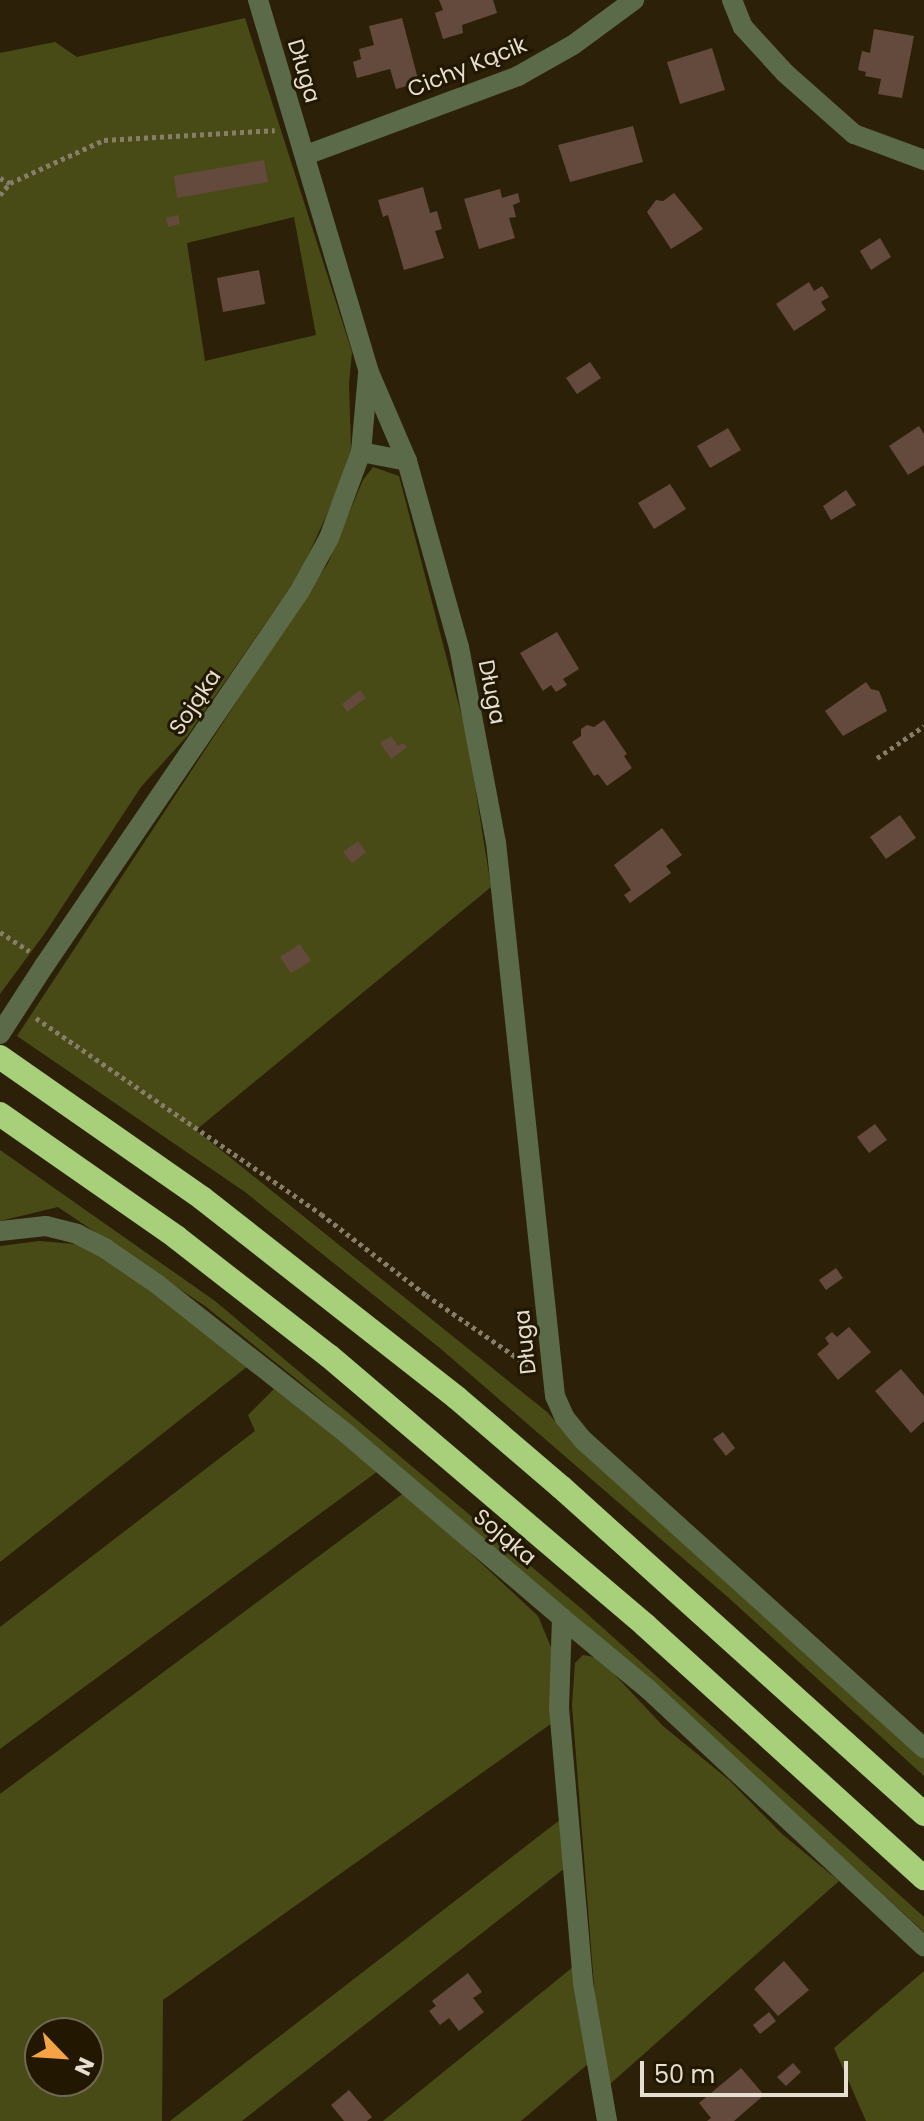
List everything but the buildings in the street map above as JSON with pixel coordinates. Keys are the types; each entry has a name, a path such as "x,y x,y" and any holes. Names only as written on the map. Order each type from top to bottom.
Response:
{"highway":[{"path":"0,1057 214,1206 434,1380 561,1487 924,1814"},
{"path":"0,1114 176,1237 352,1375 645,1625 924,1878"}],"street":[{"name":"Długa","path":"258,0 368,370 407,461 459,647 496,842 555,1396 565,1418 626,1480 924,1748"},
{"name":"Cichy Kącik","path":"306,155 518,76 573,45 634,0"},
{"path":"732,0 743,27 785,73 854,134 924,160"},
{"name":"Sojąka","path":"0,1034 40,960 301,589 329,538 361,452 368,370"},
{"path":"361,452 407,461"},
{"name":"Sojąka","path":"0,1231 46,1226 77,1234 106,1249 157,1284 348,1435 649,1690 924,1946"},
{"path":"562,1618 559,1708 583,1983 607,2121"}],"path":[{"path":"0,195 10,183 104,140 153,135 193,137 238,130 297,130"},
{"path":"0,178 10,183"},
{"path":"877,758 924,726"},
{"path":"0,932 40,960"},
{"path":"25,1010 321,1214 510,1356 552,1373"}],"green space":[{"path":"245,18 352,352 349,383 351,450 335,497 299,575 188,735 141,787 45,933 0,994 0,53 55,42 77,57","holes":["294,217 316,335 205,361 187,243"]},
{"path":"373,467 399,476 467,736 491,887 196,1130 547,1412 579,1448 924,1757 924,1776 730,1599 441,1349 245,1192 17,1036 328,563 363,480"},
{"path":"0,1150 215,1301 583,1610 924,1917 924,1932 648,1678 300,1382 205,1306 58,1207 0,1221"},
{"path":"39,1241 74,1244 110,1259 248,1366 0,1562 0,1246"},
{"path":"274,1389 378,1471 0,1749 0,1627 255,1431 248,1415"},
{"path":"405,1492 538,1616 553,1652 552,1723 163,2000 162,2121 0,2121 0,1794"},
{"path":"583,1655 599,1658 663,1726 729,1780 782,1834 839,1881 610,2084 595,1998 572,1705 575,1663"},
{"path":"561,1819 565,1868 242,2121 170,2121"},
{"path":"573,1967 588,2064 521,2121 383,2121"},
{"path":"924,1971 924,2121 866,2121 834,2048"}]}
